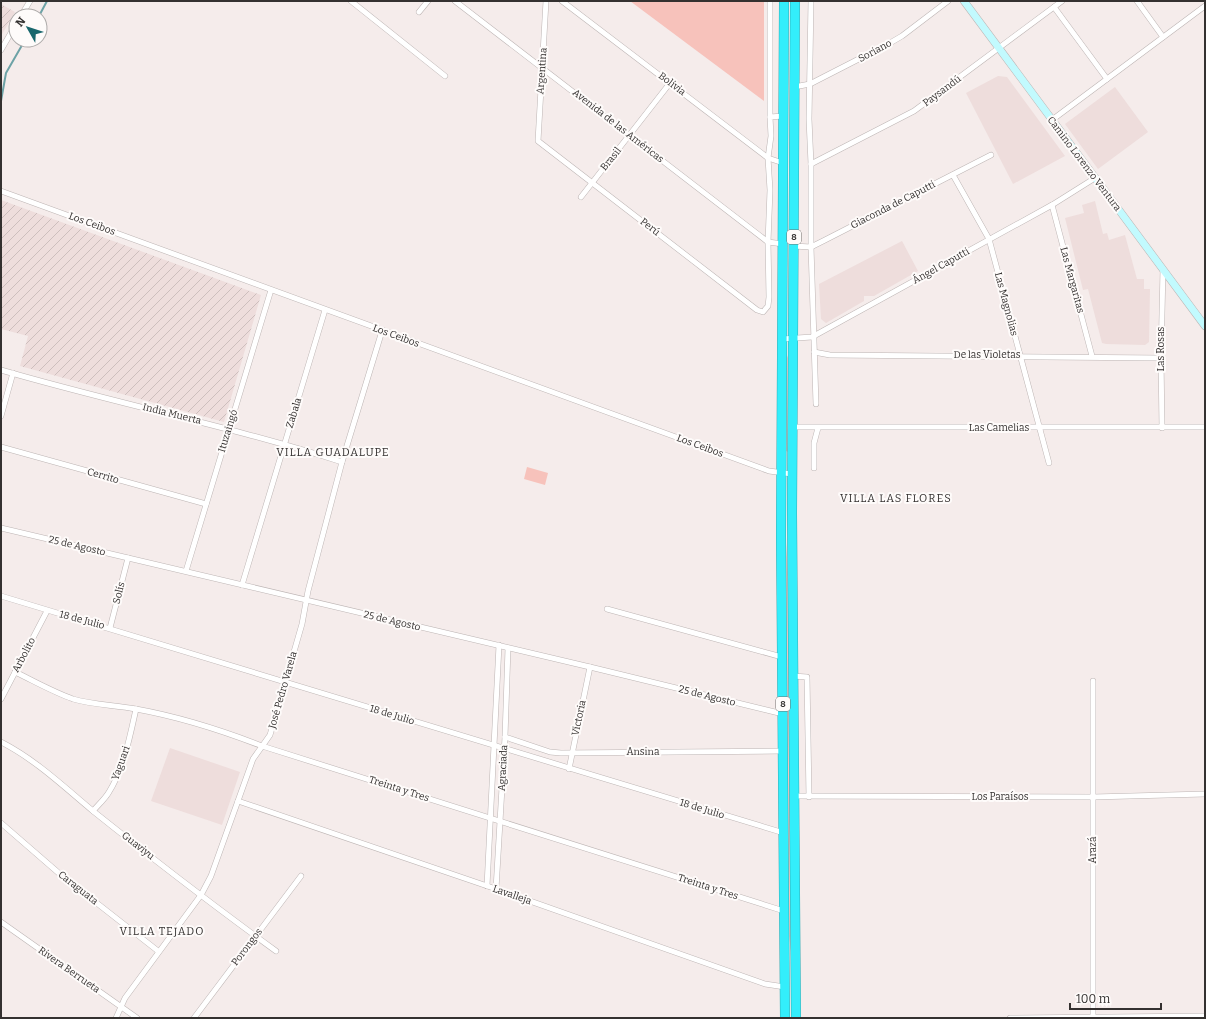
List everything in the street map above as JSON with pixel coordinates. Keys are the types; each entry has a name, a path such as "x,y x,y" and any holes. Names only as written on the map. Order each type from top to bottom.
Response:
{"highway":[{"name":"8","path":"784,1 781,474 785,1018"},
{"name":"8","path":"795,1 792,474 796,1018"}],"street":[{"path":"351,1 445,76"},
{"path":"419,12 428,1"},
{"name":"Avenida de las Américas","path":"455,1 768,242 783,244"},
{"name":"Argentina","path":"538,141 546,1"},
{"name":"Bolivia","path":"562,1 768,158 783,163"},
{"path":"768,242 770,190 768,158 771,136 770,1"},
{"path":"811,1 810,84 812,164 812,337 816,404"},
{"name":"Soriano","path":"794,87 810,84 902,36 948,1"},
{"name":"Camino Lorenzo Ventura","path":"964,1 1205,326"},
{"name":"Paysandú","path":"812,164 914,111 1062,1"},
{"path":"1137,1 1163,37"},
{"path":"1052,120 1205,6"},
{"path":"1054,7 1107,79"},
{"path":"1,50 8,38"},
{"name":"Brasil","path":"582,196 670,83"},
{"path":"770,117 783,116"},
{"name":"Perú","path":"538,141 751,306 763,312 768,306 769,298 768,242"},
{"name":"Giaconda de Caputti","path":"811,247 991,155"},
{"name":"Las Magnolias","path":"953,175 989,239 1038,428 1049,463"},
{"name":"Ángel Caputti","path":"782,339 812,337 1052,205 1095,178"},
{"name":"Los Ceibos","path":"1,191 769,471 781,474 792,474"},
{"name":"Las Margaritas","path":"1052,205 1092,356"},
{"path":"794,246 811,247"},
{"name":"Las Rosas","path":"1162,428 1161,358 1163,269"},
{"name":"Ituzaingó","path":"186,572 228,428 271,290"},
{"name":"Zabala","path":"242,585 325,310"},
{"name":"José Pedro Varela","path":"116,1018 120,1007 158,951 200,895 216,866 253,759 270,735 302,624 306,601 342,462 382,331"},
{"name":"De las Violetas","path":"814,352 830,355 1019,355 1161,358"},
{"name":"India Muerta","path":"1,370 284,443 342,462"},
{"path":"1,416 13,373"},
{"name":"Las Camelias","path":"793,428 1205,427"},
{"path":"814,468 814,443 818,428"},
{"name":"Cerrito","path":"1,447 206,504"},
{"name":"25 de Agosto","path":"1,528 306,601 499,645 783,714"},
{"name":"Solís","path":"110,628 128,558"},
{"name":"18 de Julio","path":"1,596 784,833"},
{"path":"607,609 782,657"},
{"name":"Arbolito","path":"1,699 47,611"},
{"name":"Agraciada","path":"487,886 499,645"},
{"name":"Agraciada","path":"496,889 505,737 508,648"},
{"name":"Victoria","path":"569,769 590,667"},
{"name":"Treinta y Tres","path":"15,672 52,691 74,700 136,709 212,726 262,746 784,911"},
{"path":"793,676 807,677 809,797"},
{"name":"Arazá","path":"1093,681 1093,1018"},
{"name":"Yaguari","path":"93,811 109,792 120,768 136,709"},
{"name":"Ansina","path":"505,737 550,752 783,751"},
{"name":"Guaviyu","path":"1,742 41,766 93,811 200,895 276,951"},
{"name":"Los Paraísos","path":"795,796 1093,797 1205,794"},
{"name":"Lavalleja","path":"238,801 496,889 765,984 785,987"},
{"name":"Caraguata","path":"1,823 61,875 158,951"},
{"name":"Porongos","path":"194,1018 300,876"},
{"name":"Rivera Berrueta","path":"1,922 137,1018"},
{"path":"1010,1018 1205,1016"}],"shaded area":[{"path":"630,1 764,1 764,101"},
{"path":"1,4 8,8 8,24 1,36"},
{"path":"998,76 1007,77 1065,156 1013,184 966,93"},
{"path":"1115,87 1148,132 1098,169 1065,124"},
{"path":"1,200 261,295 224,422 20,366 28,336 1,329"},
{"path":"1095,201 1103,234 1107,233 1109,240 1125,235 1137,279 1144,279 1144,289 1150,289 1149,342 1145,345 1102,343 1088,289 1083,290 1065,218 1084,213 1082,205"},
{"path":"902,241 918,271 874,296 864,296 864,301 826,323 821,319 819,284"},
{"path":"788,355 788,452 786,451 786,361"},
{"path":"527,467 548,473 545,485 524,479"},
{"path":"785,495 789,588 792,1008 791,952 788,928"},
{"path":"170,748 240,772 222,825 151,801"}],"waterway":[{"path":"43,8 47,1"},
{"path":"1,101 6,73 20,48"}],"district":[{"name":"VILLA GUADALUPE","path":"333,452"},
{"name":"VILLA LAS FLORES","path":"896,498"},
{"name":"VILLA TEJADO","path":"162,931"}]}
